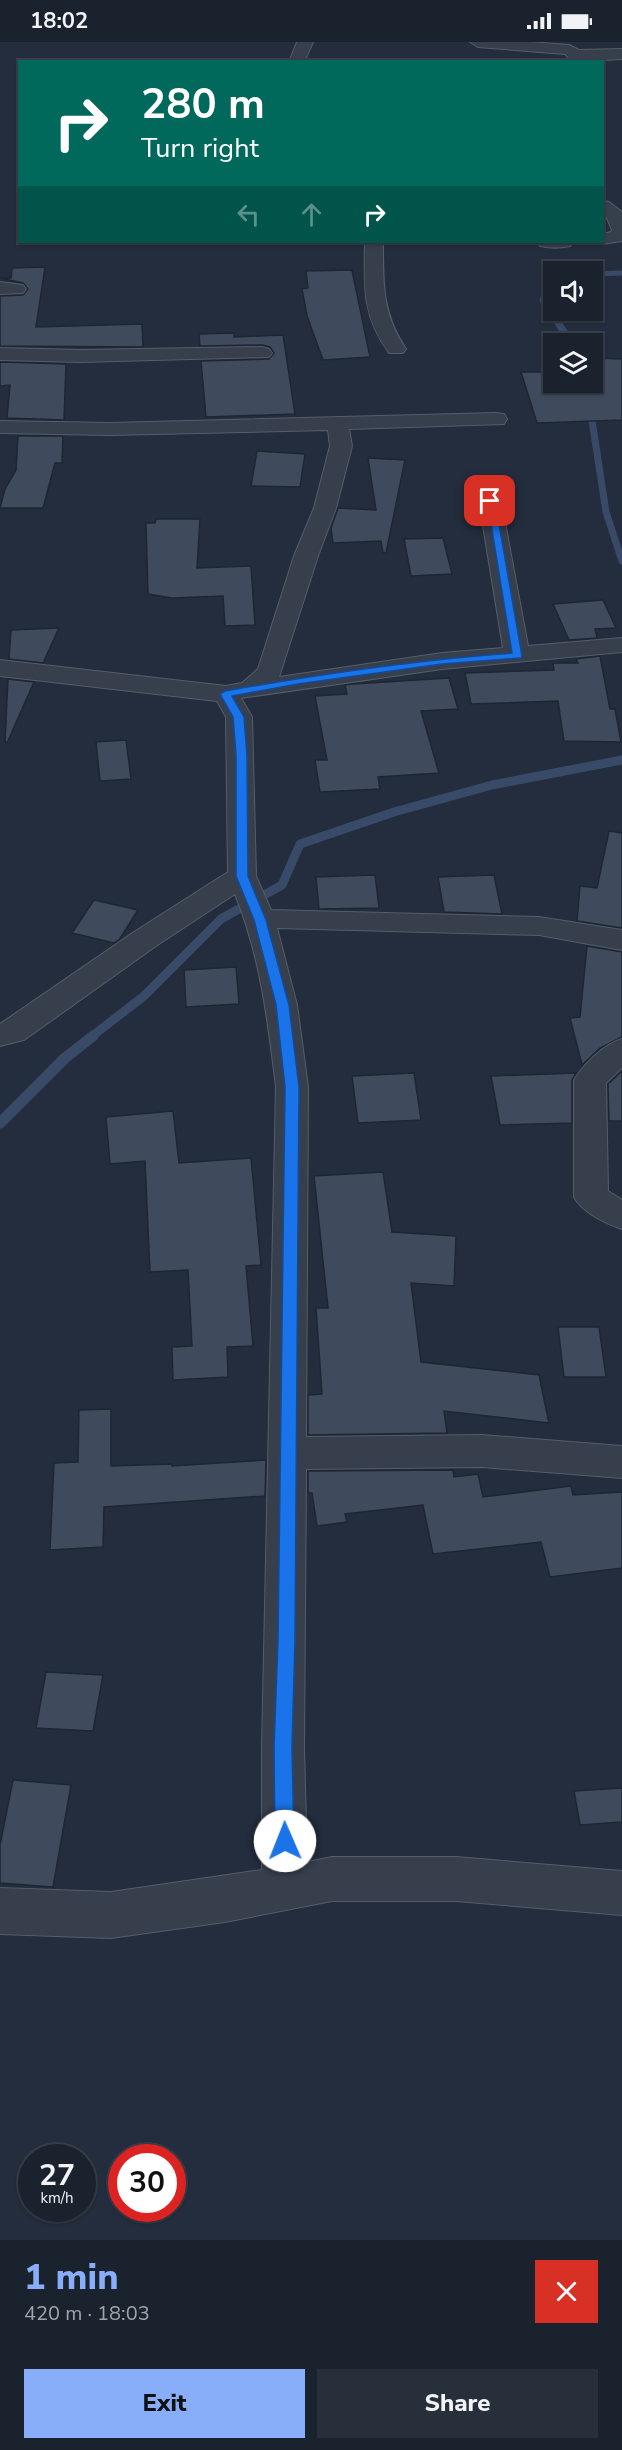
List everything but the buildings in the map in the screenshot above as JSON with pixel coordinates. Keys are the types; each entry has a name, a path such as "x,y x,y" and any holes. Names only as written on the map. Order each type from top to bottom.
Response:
{"street":[{"path":"297,60 305,42"},
{"path":"478,42 569,50 576,58 622,54"},
{"path":"604,239 618,237 621,230 613,212"},
{"path":"374,243 373,290 384,331 396,349"},
{"path":"0,354 81,356 262,353"},
{"path":"0,427 110,429 496,419"},
{"path":"238,692 270,672 302,566 325,508 341,446 338,423"},
{"path":"490,501 517,656"},
{"path":"0,668 238,692 442,661 517,656 579,647 622,645"},
{"path":"238,692 252,899 282,1005 292,1087 283,1747 285,1887"},
{"path":"0,1035 13,1032 145,939 252,899 337,918 539,926 622,940"},
{"path":"622,1050 590,1080 591,1197 622,1216"},
{"path":"287,1453 482,1451 622,1462"},
{"path":"0,1911 111,1915 225,1900 332,1879 456,1879 622,1893"}],"waterway":[{"path":"603,274 622,273"},
{"path":"557,321 565,333"},
{"path":"590,407 606,512 622,561"},
{"path":"91,1037 144,996 221,919 282,885 300,844 394,812 492,785 622,760"},
{"path":"0,1123 65,1058 93,1036"}],"route":[{"path":"285,1841 283,1747 292,1087 282,1005 260,920 242,876 242,755 239,717 225,694 298,681 442,661 517,656 490,501"}]}
